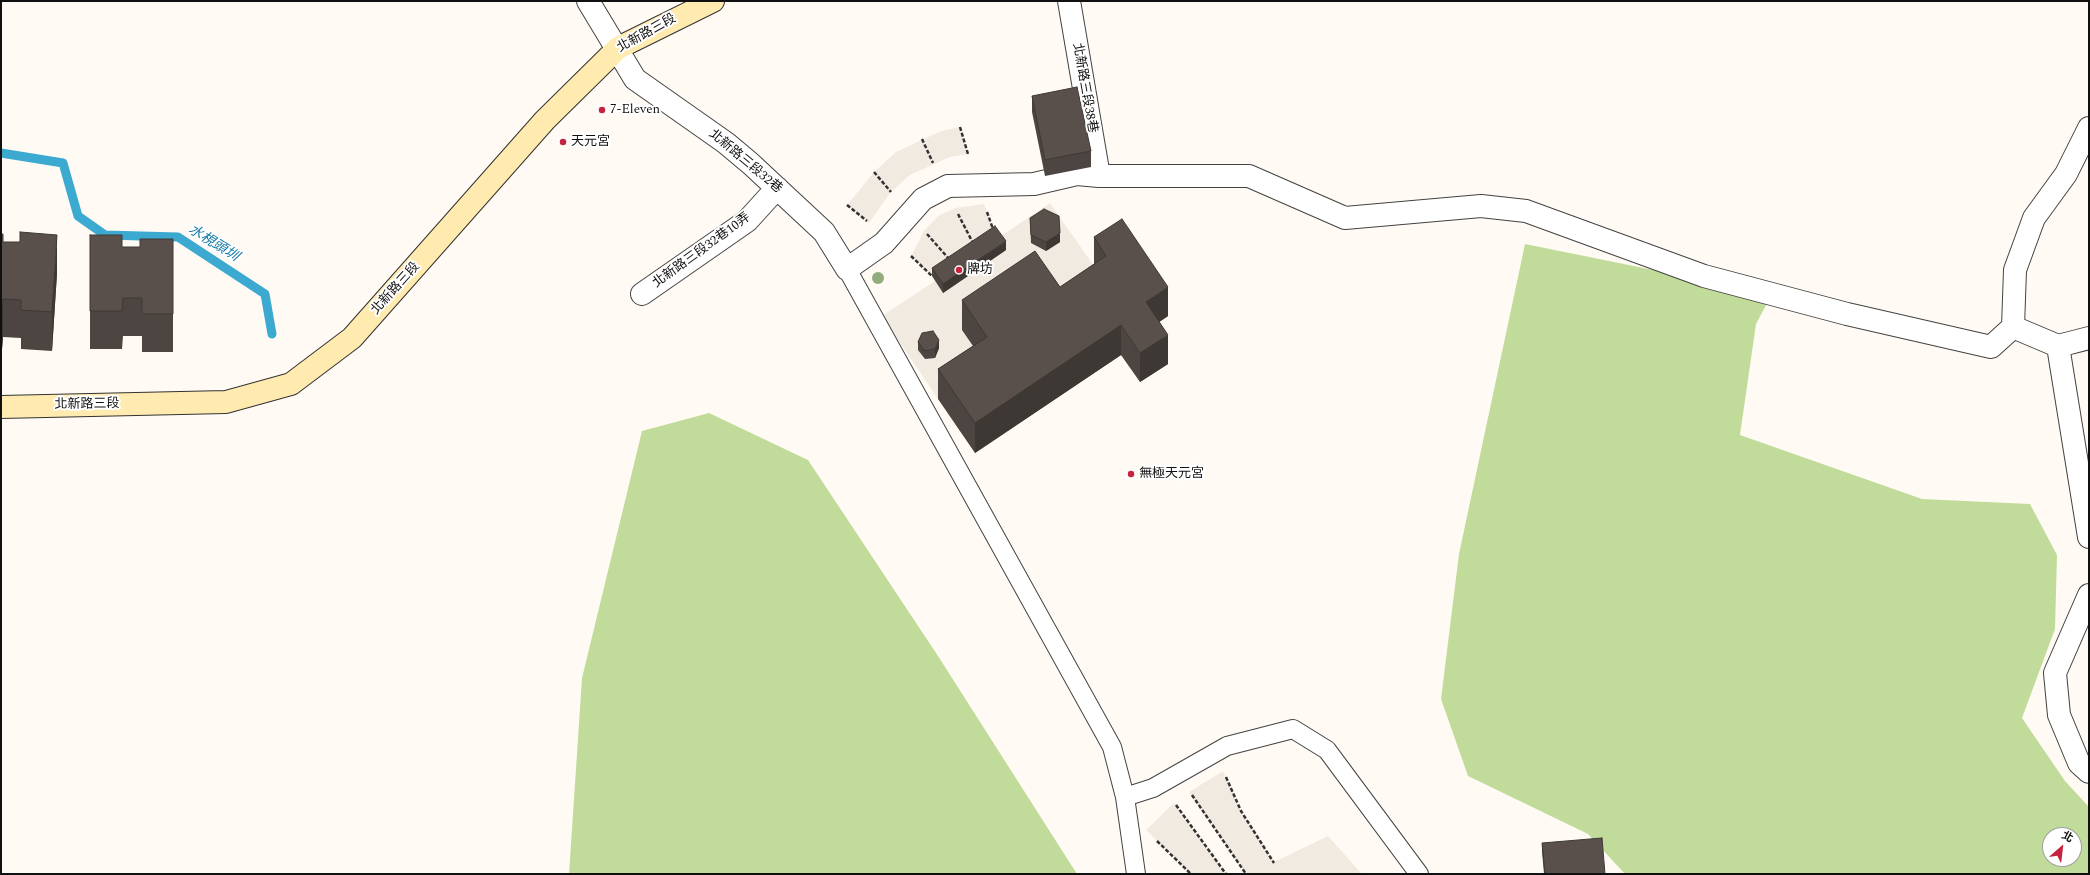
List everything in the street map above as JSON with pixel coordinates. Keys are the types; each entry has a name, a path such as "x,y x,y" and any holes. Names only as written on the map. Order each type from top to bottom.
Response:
{"main road":[{"name":"北新路三段","path":"1,407 226,402 291,384 352,338 546,120 618,48 713,1"}],"street":[{"name":"北新路三段32巷","path":"588,1 636,79 726,143 777,188 824,232 847,269"},
{"name":"北新路三段38巷","path":"1069,1 1099,176"},
{"path":"847,269 884,243 923,199 948,186 1034,184 1077,174 1099,176 1249,176 1345,218 1481,206 1526,211 1704,276 1847,314 1991,347 2013,327 2015,270 2034,218 2066,174 2089,128"},
{"name":"北新路三段32巷10弄","path":"642,294 747,221 777,188"},
{"path":"2013,327 2058,346 2089,338"},
{"path":"2058,346 2089,537"},
{"path":"2089,595 2055,673 2059,715 2079,763 2089,772"}],"lane":[{"path":"847,269 1112,748 1125,797 1136,874"},
{"path":"1125,797 1153,788 1227,746 1293,729 1327,750 1419,874"}],"path":[{"path":"960,127 968,154"},
{"path":"922,139 934,164"},
{"path":"874,172 891,192"},
{"path":"847,205 869,223"},
{"path":"955,208 975,248"},
{"path":"986,210 995,234"},
{"path":"924,231 952,263"},
{"path":"911,256 932,276"},
{"path":"1223,771 1241,811 1274,863"},
{"path":"1190,792 1246,874"},
{"path":"1174,803 1226,874"},
{"path":"1156,840 1190,874"}],"green space":[{"path":"1525,244 1772,294 1756,324 1740,435 1922,499 2030,504 2057,555 2055,629 2022,718 2065,781 2089,807 2089,874 1625,874 1588,834 1468,776 1441,699 1459,554"},
{"path":"709,413 808,460 938,656 1077,874 569,874 582,678 642,431"}],"shaded area":[{"path":"960,127 968,154 950,157 910,175 891,192 869,223 847,205 874,172 896,152 941,131"},
{"path":"1050,203 1094,266 987,366 938,399 882,316 935,281 943,292 998,238"},
{"path":"984,204 995,234 932,276 911,256 924,231 938,216 955,208"},
{"path":"1223,771 1241,811 1274,862 1328,836 1362,874 1246,874 1189,792"},
{"path":"1174,803 1226,874 1191,874 1146,830"}],"building":[{"path":"1077,87 1091,151 1045,160 1032,96"},
{"path":"1044,209 1059,216 1060,233 1046,242 1031,235 1030,218"},
{"path":"1122,219 1168,287 1146,302 1168,335 1140,353 1121,325 975,423 938,369 987,337 962,300 1035,251 1060,287 1106,256 1094,237"},
{"path":"995,226 1006,241 943,284 932,268"},
{"path":"20,232 57,235 52,312 21,310 21,300 3,299 1,310 1,234 3,234 3,242 20,242"},
{"path":"90,235 122,235 122,247 140,247 140,239 173,239 173,314 142,314 142,298 123,298 122,311 90,311"},
{"path":"933,331 939,340 935,349 925,351 918,342 922,333"},
{"path":"1602,838 1605,874 1545,874 1542,843"}],"waterway":[{"name":"水梘頭圳","path":"1,153 63,163 78,216 105,235 178,237 265,294 272,334"}],"place":[{"name":"7-Eleven","path":"602,110"},
{"name":"天元宮","path":"563,142"},
{"name":"牌坊","path":"959,270"},
{"name":"無極天元宮","path":"1131,474"}]}
